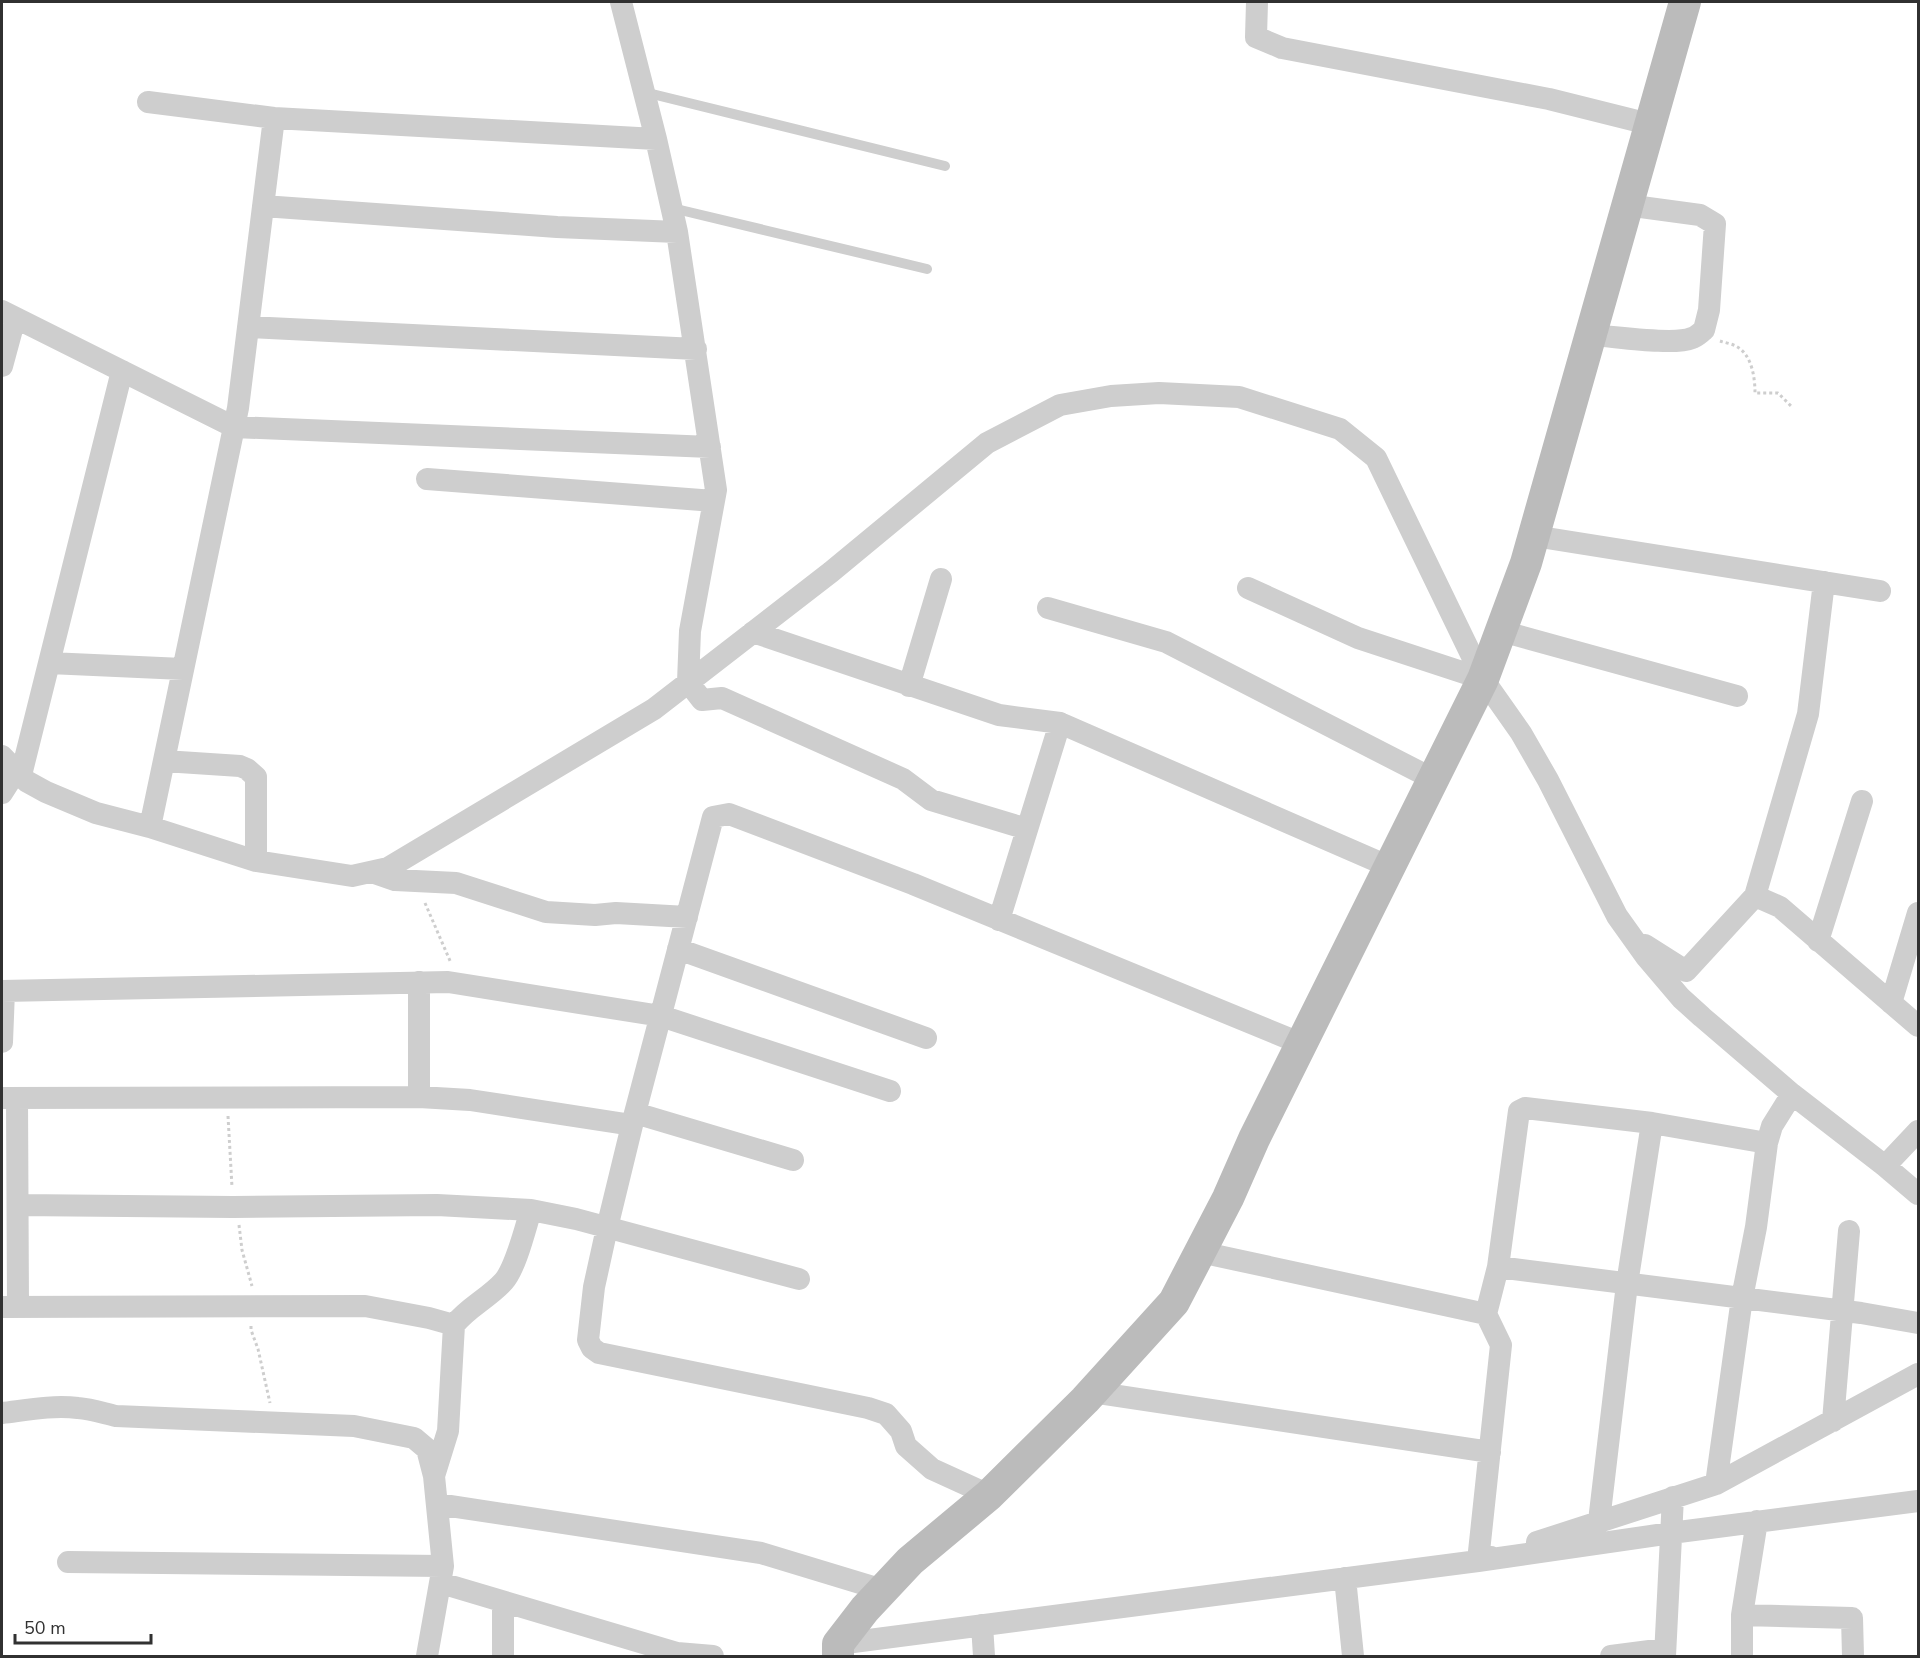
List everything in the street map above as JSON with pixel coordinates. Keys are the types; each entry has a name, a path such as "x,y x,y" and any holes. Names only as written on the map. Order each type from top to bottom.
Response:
{"street":[{"path":"621,2 678,232 716,490 690,631 695,691"},
{"path":"1257,2 1256,37 1282,48 1549,99 1649,123"},
{"path":"838,1650 883,1590 910,1561 989,1495 1092,1392 1174,1302 1200,1252 1483,679 1527,562 1685,2"},
{"path":"148,102 274,118 656,139"},
{"path":"150,826 234,426 274,118"},
{"path":"1591,335 1676,341 1691,339 1704,330 1709,310 1715,224 1700,215 1626,205"},
{"path":"263,206 557,227 678,232"},
{"path":"2,366 8,315 234,426 710,447"},
{"path":"248,327 696,349"},
{"path":"2,793 49,663 122,371"},
{"path":"13,767 26,781 96,813 150,826 256,861 352,876 388,868 654,709 695,691 753,632 840,565 987,443 1059,405 1111,396 1159,393 1239,397 1340,429 1376,458 1483,679 1521,733 1548,780 1617,916 1647,958 1681,998 1792,1094 1918,1194"},
{"path":"427,479 714,501"},
{"path":"1534,536 1880,591"},
{"path":"909,686 941,579"},
{"path":"1633,938 1686,971 1755,896 1808,714 1824,582"},
{"path":"1248,588 1358,638 1483,679"},
{"path":"1048,608 1166,642 1433,779"},
{"path":"1501,631 1737,696"},
{"path":"753,632 999,715 1060,723 1390,867"},
{"path":"49,663 183,669"},
{"path":"695,691 722,698 903,779 931,800 1028,829"},
{"path":"999,920 1060,723"},
{"path":"164,761 240,766 256,777 256,861"},
{"path":"1818,941 1863,801"},
{"path":"989,1495 932,1469 906,1446 901,1431 886,1414 868,1408 599,1353 592,1348 588,1340 593,1298 607,1228 713,817 729,814 913,884 1302,1044"},
{"path":"372,872 395,880 456,883 546,912 687,917"},
{"path":"1755,896 1780,907 1918,1026"},
{"path":"1891,1003 1918,913"},
{"path":"678,949 926,1038"},
{"path":"419,982 419,1097"},
{"path":"2,1042 3,991 448,982 661,1016 890,1091"},
{"path":"1716,1484 1767,1143 1772,1126 1792,1094"},
{"path":"454,1325 365,1306 10,1307 18,1205 9,1098 419,1097 470,1100 634,1119 793,1160"},
{"path":"1478,1561 1501,1345 1486,1314 1498,1267 1521,1110 1525,1108 1652,1124 1767,1143"},
{"path":"1599,1521 1627,1284 1652,1124"},
{"path":"1885,1166 1918,1131"},
{"path":"18,1205 232,1207 437,1205 531,1210 576,1219 799,1279"},
{"path":"434,1476 448,1431 454,1325 461,1316 505,1280 513,1266 531,1210"},
{"path":"1833,1421 1849,1231"},
{"path":"1200,1252 1486,1314"},
{"path":"1498,1267 1842,1311 1918,1323"},
{"path":"1478,1561 1716,1484 1918,1374"},
{"path":"1092,1392 1490,1452"},
{"path":"2,1413 64,1407 116,1416 354,1426 414,1438 427,1449 434,1476 442,1575 427,1656"},
{"path":"1611,1656 1665,1653 1673,1497"},
{"path":"838,1650 982,1625 1918,1501"},
{"path":"437,1504 761,1553 883,1590"},
{"path":"1742,1656 1742,1615 1757,1521"},
{"path":"68,1562 442,1575 503,1602 625,1647 713,1656"},
{"path":"1345,1578 1353,1656"},
{"path":"503,1602 503,1656"},
{"path":"1742,1615 1852,1618 1853,1656"},
{"path":"982,1625 984,1656"}],"lane":[{"path":"644,92 945,166"},
{"path":"672,208 927,269"}],"path":[{"path":"1704,330 1713,339 1738,347 1747,356 1753,373 1755,393 1778,393 1791,406"},
{"path":"416,881 460,984"},
{"path":"227,1097 232,1207 237,1214 242,1250 252,1285 250,1330 258,1349 274,1423"}]}
